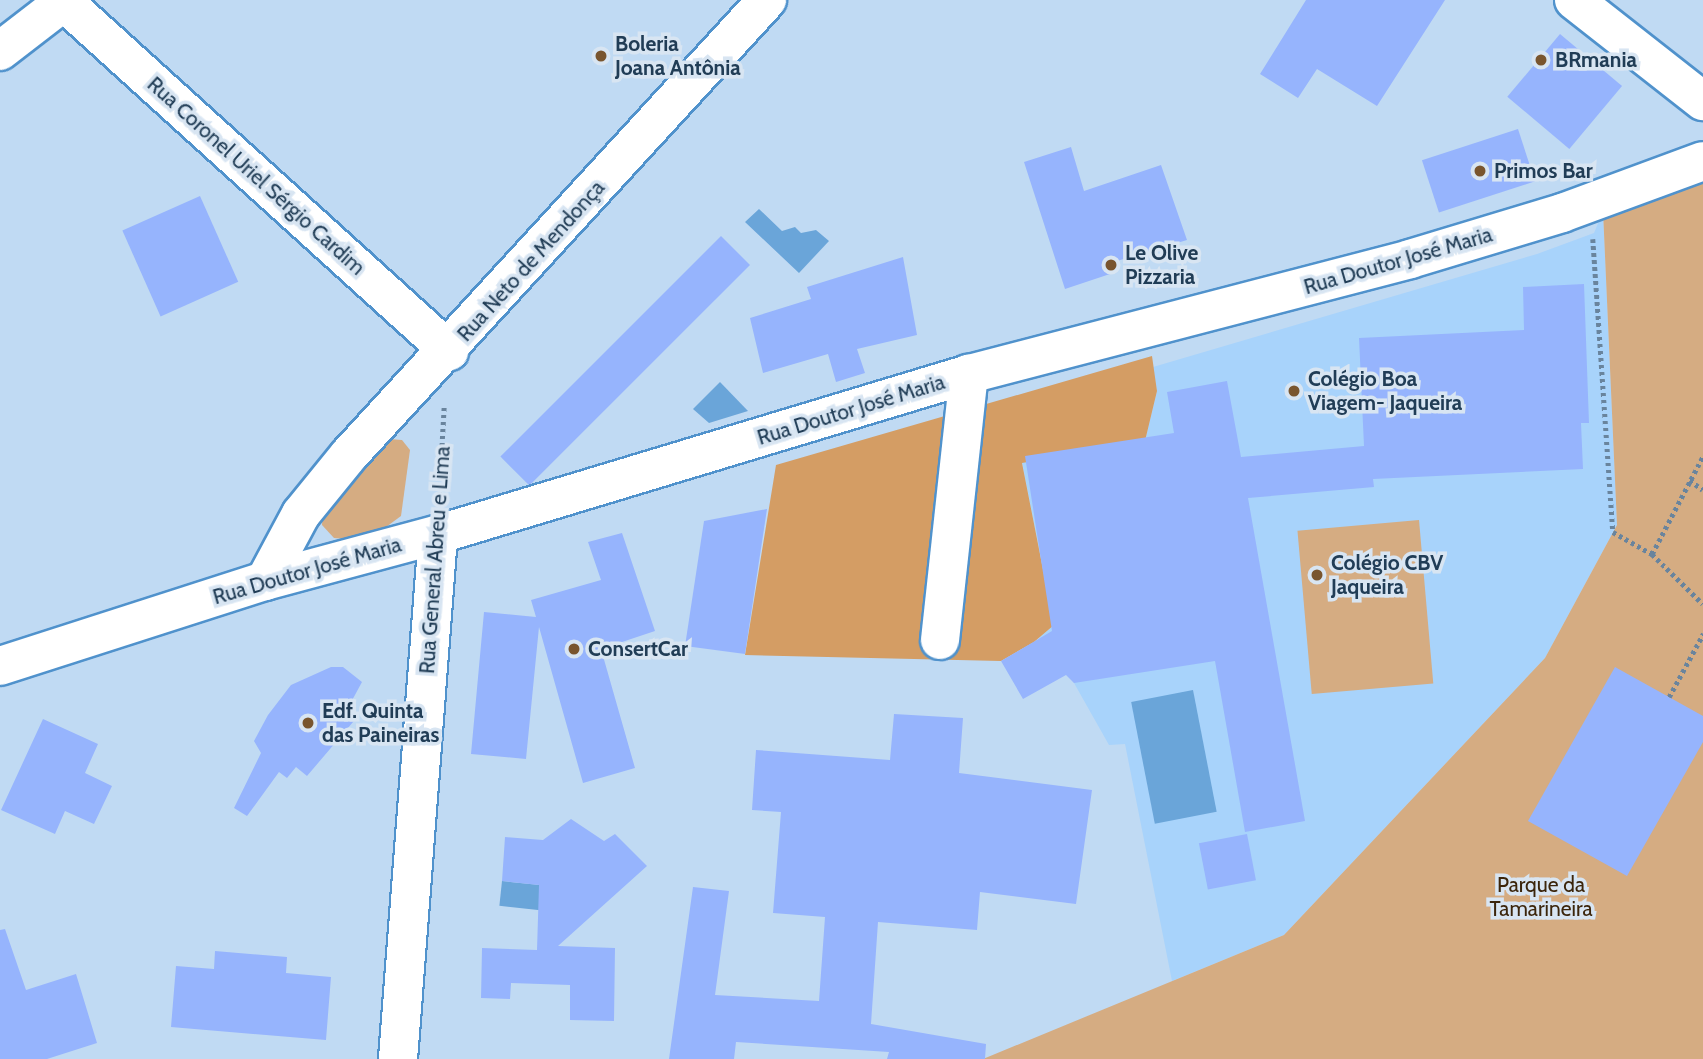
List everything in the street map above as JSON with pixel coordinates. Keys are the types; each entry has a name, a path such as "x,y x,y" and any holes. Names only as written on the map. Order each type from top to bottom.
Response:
{"street":[{"name":"Rua Neto de Mendonça","path":"265,580 297,522 349,455 448,352 767,0"},
{"path":"1574,0 1703,101"},
{"name":"Rua Coronel Uriel Sérgio Cardim","path":"65,1 448,352"},
{"path":"0,51 65,1"},
{"name":"Rua Doutor José Maria","path":"0,666 265,580 438,535 969,374 1410,259 1590,203 1703,161"},
{"path":"940,640 969,374"},
{"path":"297,522 305,552 327,566"},
{"name":"Rua General Abreu e Lima","path":"398,1059 438,535"}],"path":[{"path":"1590,203 1612,532 1651,554 1703,604"},
{"name":"Rua General Abreu e Lima","path":"438,535 448,352"},
{"path":"1651,554 1703,456"},
{"path":"1690,480 1703,490"},
{"path":"1669,697 1703,634"}],"shaded area":[{"path":"759,209 782,231 795,227 801,233 816,230 829,241 799,273 745,222"},
{"name":"Colégio CBV Jaqueira","path":"1603,211 1617,525 1545,658 1284,935 1172,981 1125,744 1109,745 1074,683 1039,638 1054,625 1022,462 1145,441 1157,391 1153,367 1537,254 1594,233"},
{"path":"1152,356 1157,391 1145,441 1022,463 1054,625 1034,642 1001,661 745,655 776,465"},
{"path":"720,382 748,411 709,423 693,409"},
{"path":"1193,690 1217,812 1155,824 1131,702"},
{"path":"502,881 550,886 547,911 499,906"}],"green space":[{"name":"Parque da Tamarineira","path":"1703,174 1703,1059 983,1059 1284,935 1545,658 1617,525 1603,211"},
{"path":"389,439 402,440 410,450 401,516 386,527 346,539 334,538 322,525 323,510"},
{"path":"1419,520 1433,683 1312,694 1297,531"}],"building":[{"path":"1306,0 1445,0 1377,106 1317,69 1298,98 1260,74"},
{"path":"1560,34 1622,86 1569,149 1507,97"},
{"path":"1518,129 1535,181 1439,213 1422,160"},
{"path":"1071,147 1084,191 1161,165 1187,240 1107,264 1110,274 1065,289 1024,162"},
{"path":"200,196 238,282 161,316 122,231"},
{"path":"721,236 750,265 529,486 500,457"},
{"path":"903,257 917,335 857,349 865,373 836,382 828,354 763,373 750,318 811,299 807,287"},
{"path":"1584,284 1589,423 1581,423 1583,469 1373,479 1374,487 1248,498 1305,821 1245,832 1215,661 1074,683 1066,675 1023,699 1001,661 1052,631 1025,456 1174,433 1167,392 1227,381 1241,457 1364,446 1359,338 1524,330 1523,287"},
{"path":"767,509 745,654 685,646 704,521"},
{"path":"622,533 655,631 601,649 635,768 583,783 539,627 526,759 471,754 484,612 536,617 531,600 601,580 588,542"},
{"name":"Edf. Quinta das Paineiras","path":"331,667 343,667 362,682 349,706 359,715 307,776 296,767 287,778 279,772 247,816 234,808 261,753 254,741 268,715 291,685"},
{"path":"1615,667 1703,716 1703,742 1627,876 1528,821"},
{"path":"894,714 963,718 959,773 1092,790 1076,904 980,892 977,930 878,922 871,1024 986,1044 985,1059 887,1059 889,1052 736,1042 734,1059 669,1059 693,887 729,891 715,995 819,1001 825,917 773,913 781,812 752,810 756,750 890,760"},
{"path":"43,719 98,744 85,773 112,786 94,824 65,811 55,834 1,810"},
{"path":"571,819 604,841 615,834 647,866 558,946 615,948 614,1021 570,1020 570,985 511,983 510,999 481,998 482,948 537,950 539,885 502,881 505,837 543,840"},
{"path":"1247,834 1256,880 1208,889 1199,843"},
{"path":"5,929 26,990 76,974 97,1043 47,1059 0,1059 0,930"},
{"path":"215,951 287,957 286,973 331,977 326,1040 171,1027 176,966 214,969"}],"place":[{"name":"Boleria Joana Antônia","path":"601,56"},
{"name":"BRmania","path":"1541,60"},
{"name":"Primos Bar","path":"1480,171"},
{"name":"Le Olive Pizzaria","path":"1111,265"},
{"name":"Colégio Boa Viagem- Jaqueira","path":"1294,391"},
{"name":"Colégio CBV Jaqueira","path":"1317,575"},
{"name":"ConsertCar","path":"574,649"},
{"name":"Edf. Quinta das Paineiras","path":"308,723"}]}
